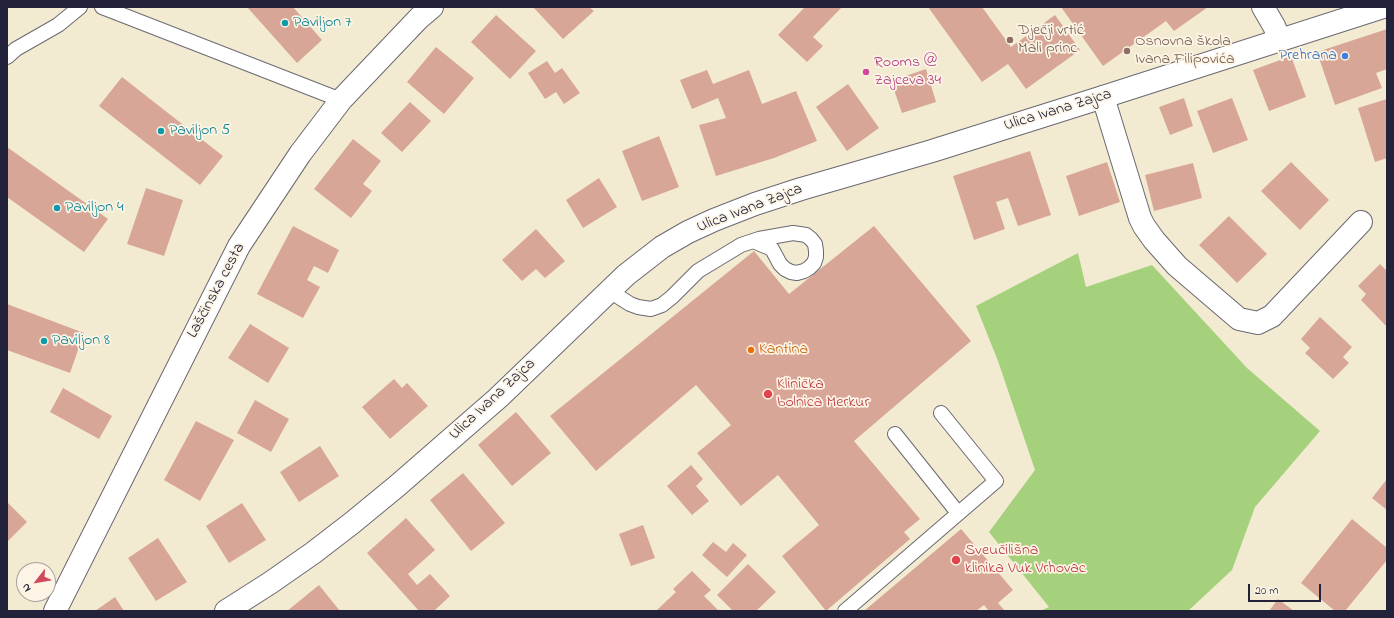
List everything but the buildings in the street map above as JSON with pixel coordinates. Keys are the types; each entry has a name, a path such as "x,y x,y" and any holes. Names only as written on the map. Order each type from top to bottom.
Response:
{"main road":[{"name":"Laščinska cesta","path":"55,611 239,246 300,154 341,100 419,18 432,7"},
{"path":"1263,7 1280,40"},
{"name":"Ulica Ivana Zajca","path":"226,611 313,553 398,486 498,398 611,288 645,259 688,232 756,204 801,189 1103,98 1383,7"},
{"path":"1103,98 1140,218 1144,226 1177,266 1239,319 1258,323 1272,316 1361,222"}],"lane":[{"path":"7,57 16,49 58,25 80,7"},
{"path":"102,7 341,100"},
{"path":"611,288 619,297 630,304 651,309 662,305 672,297 698,271 740,245 753,241"},
{"path":"845,611 996,481 941,413"},
{"path":"895,434 958,513"}],"green space":[{"path":"1078,253 1086,287 1152,265 1247,368 1320,431 1255,507 1232,570 1188,611 1040,611 1049,607 989,532 1035,470 998,361 976,306"}],"place":[{"name":"Paviljon 7","path":"285,23"},
{"name":"Dječji vrtić Mali princ","path":"1010,40"},
{"name":"Osnovna škola Ivana Filipovića","path":"1127,51"},
{"name":"Prehrana","path":"1345,56"},
{"name":"Rooms @ Zajceva 34","path":"866,72"},
{"name":"Paviljon 5","path":"161,131"},
{"name":"Paviljon 4","path":"57,208"},
{"name":"Paviljon 8","path":"44,341"},
{"name":"Kantina","path":"751,350"},
{"name":"Klinička bolnica Merkur","path":"768,394"},
{"name":"Sveučilišna klinika Vuk Vrhovac","path":"956,560"}]}
